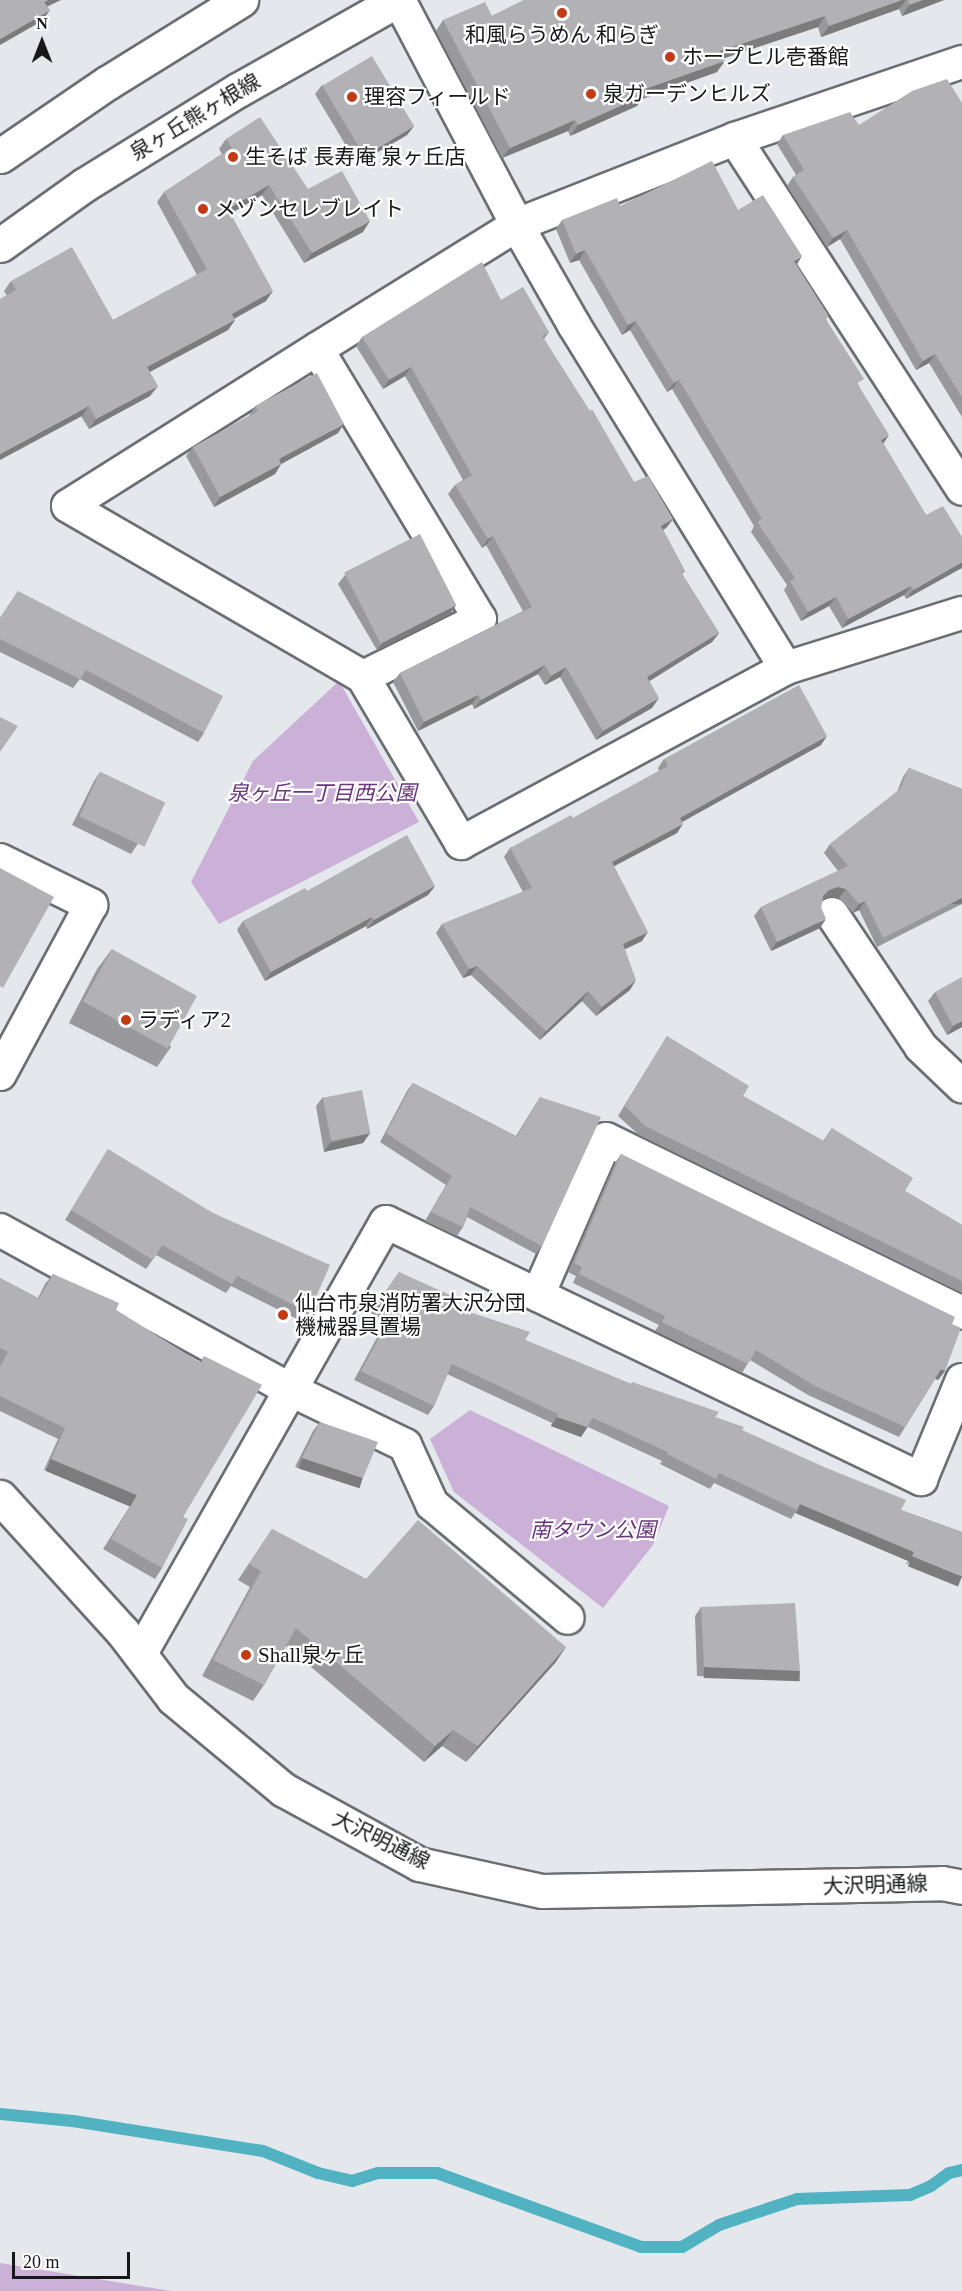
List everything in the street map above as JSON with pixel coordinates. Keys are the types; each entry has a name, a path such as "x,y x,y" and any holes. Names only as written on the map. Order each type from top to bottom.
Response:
{"street":[{"path":"0,156 107,83 241,0"},
{"path":"398,0 517,225 574,325 786,668"},
{"name":"泉ヶ丘熊ヶ根線","path":"0,245 84,185 142,149 248,84 398,0"},
{"path":"962,63 735,139 517,225 68,506 363,677 461,843 786,668 962,613"},
{"path":"735,139 962,489"},
{"path":"317,349 480,619 363,677"},
{"path":"0,860 91,905 8,1041 0,1074"},
{"path":"832,914 921,1047 962,1086"},
{"path":"538,1295 606,1139 962,1313"},
{"path":"140,1655 386,1222 921,1479 962,1380"},
{"path":"0,1230 291,1390 405,1445 432,1504 568,1618"},
{"name":"大沢明通線","path":"0,1497 122,1631 173,1698 284,1790 419,1864 542,1891 942,1883 962,1887"}],"green space":[{"name":"泉ヶ丘一丁目西公園","path":"339,681 419,822 219,924 191,882 253,761"},
{"name":"南タウン公園","path":"470,1410 669,1506 653,1545 603,1608 454,1492 430,1439"},
{"path":"0,2263 171,2291 0,2291"}],"building":[{"path":"0,0 48,0 44,2 50,10 0,39"},
{"path":"524,0 902,0 829,26 825,16 720,51 725,61 642,90 645,95 578,125 575,120 510,148 443,20 485,2 492,16"},
{"path":"908,0 923,0 909,5"},
{"path":"372,56 414,126 365,156 322,86"},
{"path":"947,79 962,103 962,397 935,354 923,361 847,230 833,238 793,177 804,170 783,135 850,112 859,125 912,91"},
{"path":"260,117 308,189 342,171 370,221 312,253 269,185 228,209 273,291 232,314 235,320 147,367 158,386 96,419 89,406 0,454 0,299 16,290 11,281 72,247 113,320 207,269 164,192 232,148 226,139"},
{"path":"712,161 738,210 763,195 802,256 794,261 828,315 825,318 864,379 857,383 889,435 881,440 926,515 943,506 962,537 962,562 913,590 911,586 848,619 836,597 808,612 790,581 795,578 757,522 762,519 679,380 674,383 636,321 628,325 585,250 576,254 562,220 617,198 620,206"},
{"path":"482,262 501,300 523,287 549,332 542,336 590,411 592,409 634,482 648,476 673,519 661,526 685,571 681,572 719,633 647,677 659,698 603,731 566,667 551,676 545,665 481,700 478,695 424,722 400,673 532,607 493,536 488,539 455,485 472,475 411,367 389,380 362,337"},
{"path":"317,373 344,424 279,459 281,464 220,497 193,447 258,411 255,406"},
{"path":"420,534 456,605 381,644 344,573"},
{"path":"18,591 223,696 204,733 86,670 80,679 0,639 0,619"},
{"path":"799,685 827,736 680,818 683,824 612,862 648,932 623,944 636,980 602,1007 588,991 546,1031 477,966 469,969 442,924 532,888 510,848 571,815 573,818 668,766 664,759"},
{"path":"0,717 18,726 0,752"},
{"path":"909,768 962,789 962,898 883,938 865,901 859,904 846,889 838,887 829,890 823,896 821,907 826,919 777,942 761,907 848,866 830,844 900,789"},
{"path":"100,772 165,802 145,847 79,816"},
{"path":"407,835 435,886 374,920 372,917 271,972 243,921 305,888 307,891"},
{"path":"0,868 54,897 3,988 0,986"},
{"path":"112,949 197,996 168,1049 83,1001"},
{"path":"962,977 962,1021 953,1026 935,992"},
{"path":"667,1036 749,1086 743,1096 824,1141 832,1128 913,1178 905,1191 962,1225 962,1281 645,1126 625,1106"},
{"path":"413,1083 517,1137 540,1097 601,1117 542,1246 470,1207 463,1227 431,1212 452,1176 386,1133"},
{"path":"362,1090 370,1133 331,1141 323,1098"},
{"path":"108,1149 213,1213 330,1265 309,1313 237,1276 232,1284 162,1245 153,1260 71,1210"},
{"path":"621,1154 955,1317 952,1324 961,1328 945,1371 941,1369 905,1427 815,1386 756,1350 748,1364 662,1322 665,1316 579,1274 582,1267 574,1263"},
{"path":"399,1272 459,1299 454,1307 530,1332 525,1340 631,1384 632,1382 719,1412 715,1417 744,1427 742,1430 824,1467 906,1500 901,1510 962,1532 962,1576 912,1556 914,1552 800,1504 797,1510 719,1473 716,1479 667,1454 668,1452 593,1418 587,1427 557,1417 558,1414 452,1364 434,1406 361,1371 393,1312 377,1304"},
{"path":"53,1274 119,1303 116,1310 201,1363 204,1356 262,1385 183,1517 188,1519 162,1568 111,1539 137,1495 51,1459 65,1428 0,1396 0,1367 8,1352 0,1348 0,1278 39,1299"},
{"path":"320,1422 378,1442 363,1478 302,1458"},
{"path":"418,1520 566,1647 478,1746 453,1730 435,1746 296,1628 264,1685 213,1660 261,1571 249,1564 272,1529 366,1579"},
{"path":"795,1603 800,1671 704,1667 701,1607"}],"waterway":[{"path":"0,2114 73,2121 263,2151 318,2173 352,2181 378,2173 437,2173 641,2247 682,2247 719,2225 797,2199 910,2195 931,2186 949,2173 962,2170"}],"place":[{"name":"和風らうめん 和らぎ","path":"562,13"},
{"name":"ホープヒル壱番館","path":"670,57"},
{"name":"泉ガーデンヒルズ","path":"591,94"},
{"name":"理容フィールド","path":"352,97"},
{"name":"生そば 長寿庵 泉ヶ丘店","path":"233,157"},
{"name":"メゾンセレブレイト","path":"203,209"},
{"name":"ラディア2","path":"126,1020"},
{"name":"仙台市泉消防署大沢分団 機械器具置場","path":"283,1315"},
{"name":"Shall泉ヶ丘","path":"246,1655"}]}
